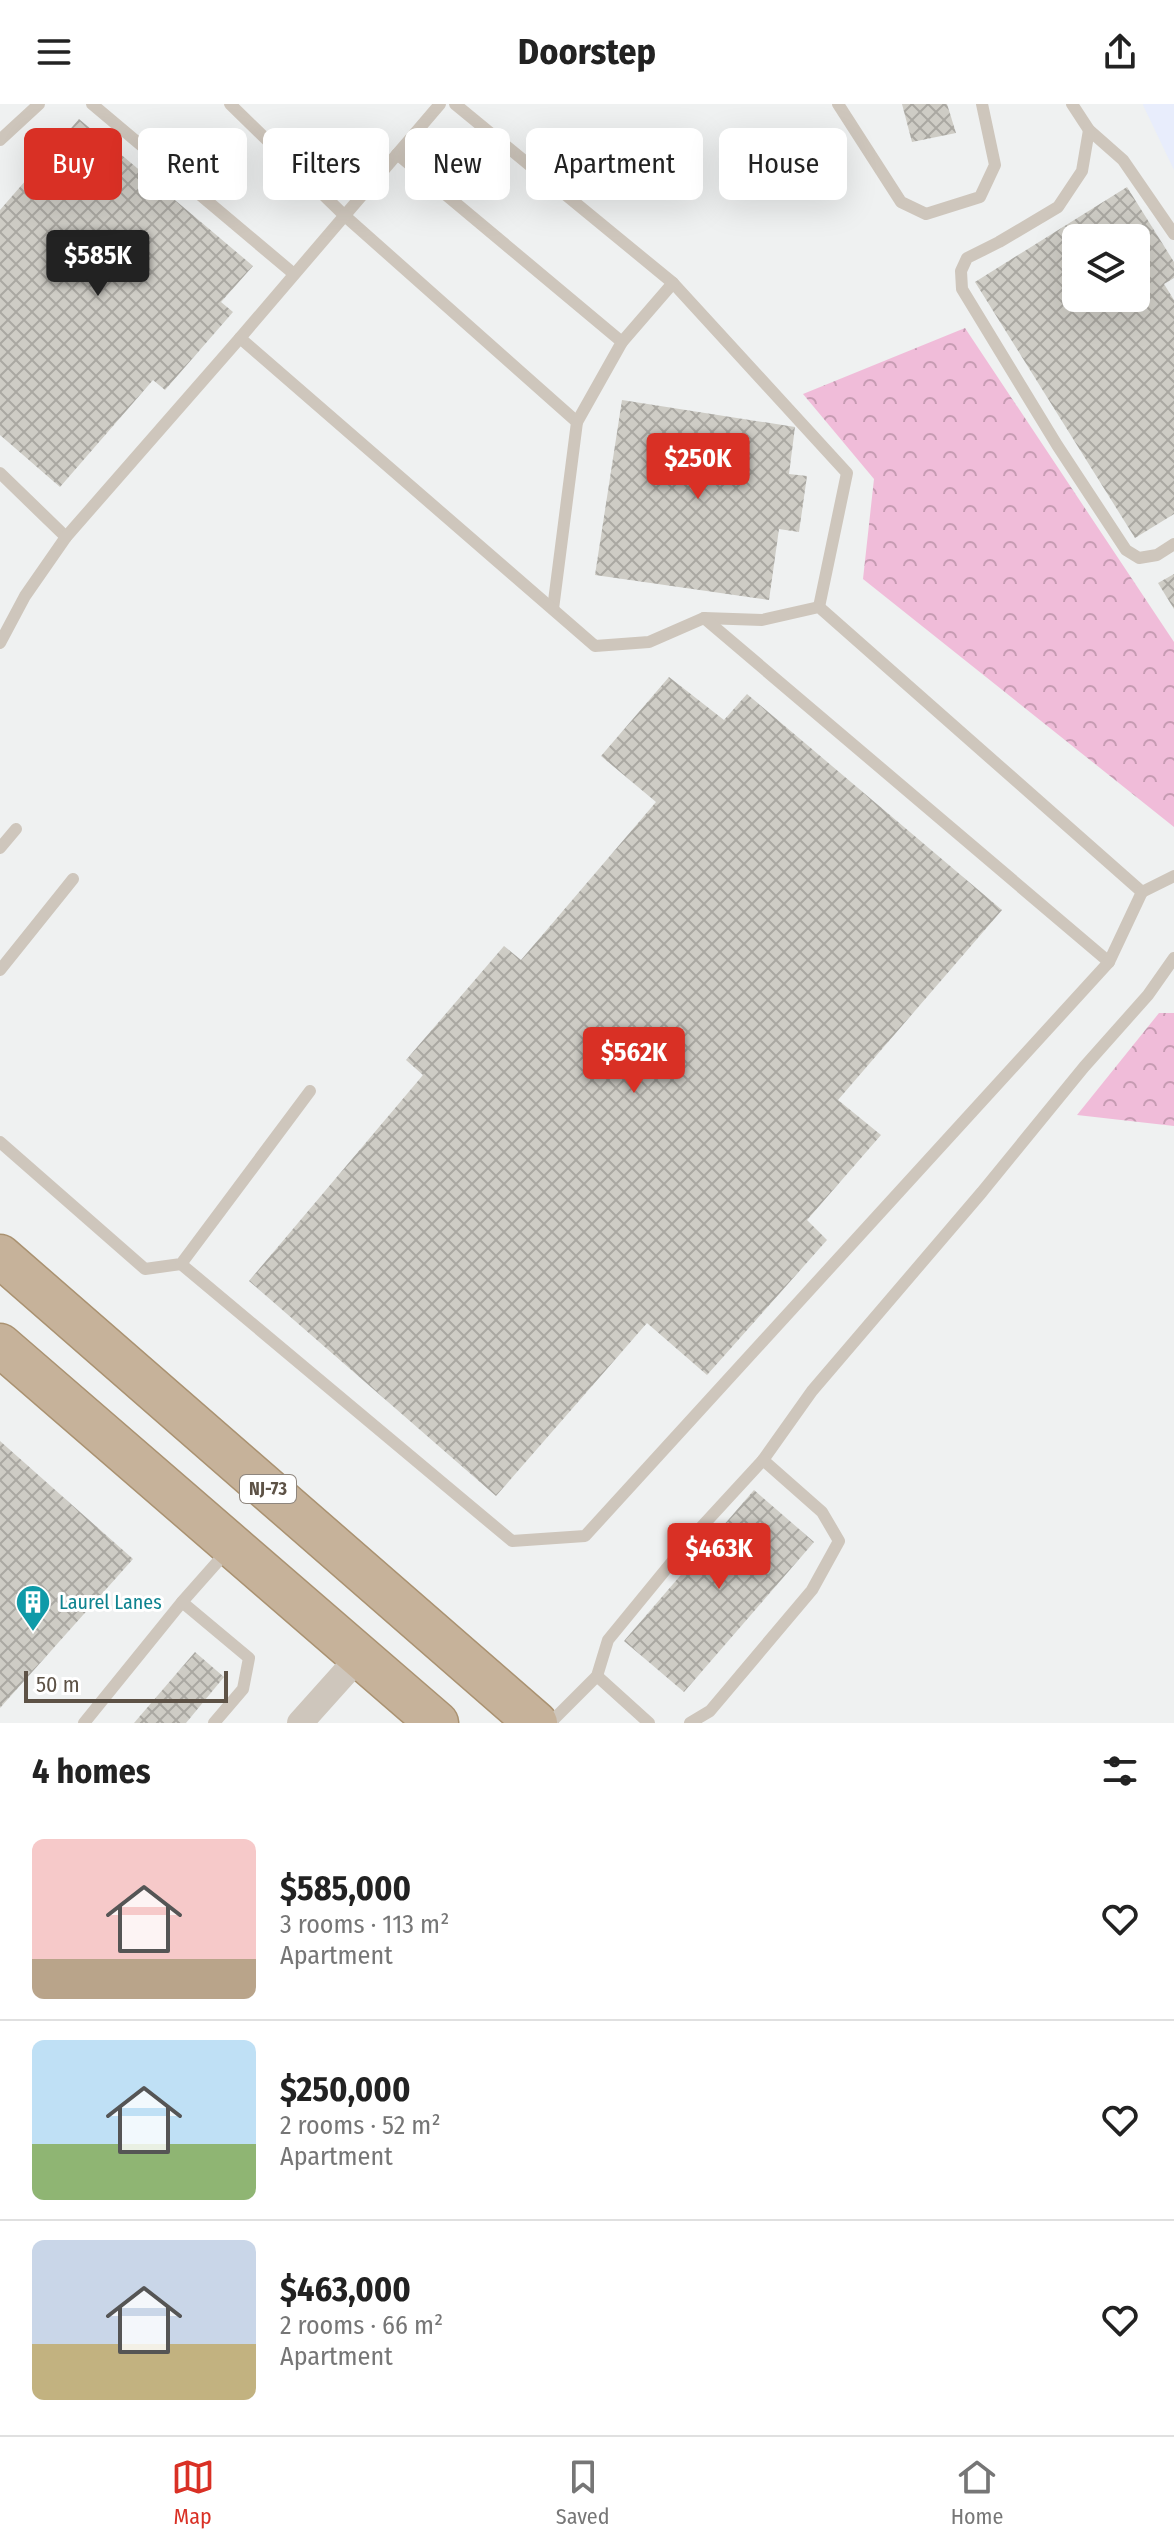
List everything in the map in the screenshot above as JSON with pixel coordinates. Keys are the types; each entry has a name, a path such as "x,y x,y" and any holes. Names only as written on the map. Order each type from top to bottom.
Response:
{"highway":[{"name":"NJ-73","path":"0,1256 536,1723"},
{"path":"0,1345 437,1723"}],"street":[{"path":"300,1723 360,1656"}],"lane":[{"path":"0,140 39,104"},
{"path":"92,104 294,274"},
{"path":"230,104 345,216 577,422"},
{"path":"0,643 25,596 66,537 440,104"},
{"path":"455,104 673,283 847,473 819,607"},
{"path":"838,104 901,202 926,214 980,197 995,165 982,104"},
{"path":"1072,104 1089,130 1123,160 1174,234"},
{"path":"1089,130 1082,171 1058,207 967,258 961,271 962,289 1057,445 1126,550 1139,558 1157,555 1174,544"},
{"path":"397,154 622,342"},
{"path":"553,609 577,422 622,342 673,283"},
{"path":"240,338 595,646 649,642 704,618 762,620 819,607"},
{"path":"0,473 66,537"},
{"path":"819,607 1142,892"},
{"path":"704,618 1109,962"},
{"path":"0,848 16,829"},
{"path":"181,1264 512,1541 585,1536 1109,962 1142,892 1174,876"},
{"path":"0,970 73,879"},
{"path":"550,1723 597,1676 608,1640 694,1535 763,1460 812,1391 1148,995 1174,958"},
{"path":"0,1142 145,1269 181,1264 310,1091"},
{"path":"690,1723 710,1711 812,1590 839,1541 822,1512 763,1460"},
{"path":"84,1723 182,1602 233,1545"},
{"path":"182,1602 249,1658 243,1689 214,1723"},
{"path":"597,1676 649,1723"}],"shaded area":[{"path":"1174,104 1174,170 1143,105"}],"green space":[{"path":"965,328 1174,642 1174,827 863,579 874,479 803,394"},
{"path":"1159,1013 1174,1013 1174,1126 1077,1115"}],"building":[{"path":"902,104 947,104 956,133 912,142"},
{"path":"79,119 90,128 71,128"},
{"path":"122,155 138,169 138,200 175,200 253,266 221,302 233,312 165,390 153,380 60,487 0,435 0,210 24,182 24,200 122,200"},
{"path":"1127,187 1174,262 1174,278 1164,284 1174,300 1174,514 1135,538 975,282 1062,228 1062,312 1150,312 1150,224 1068,224"},
{"path":"622,400 795,427 789,474 807,476 799,532 779,529 769,600 595,575"},
{"path":"1174,574 1174,609 1158,583"},
{"path":"669,677 724,720 747,694 1002,910 838,1100 881,1135 807,1220 827,1240 707,1375 647,1323 496,1496 249,1281 423,1075 406,1060 504,946 521,960 656,802 601,756"},
{"name":"Laurel Lanes","path":"0,1441 133,1559 0,1708"},
{"path":"754,1490 814,1542 684,1692 624,1641"},
{"path":"195,1652 224,1677 186,1723 134,1723"}],"place":[{"name":"Laurel Lanes","path":"33,1633"}]}
